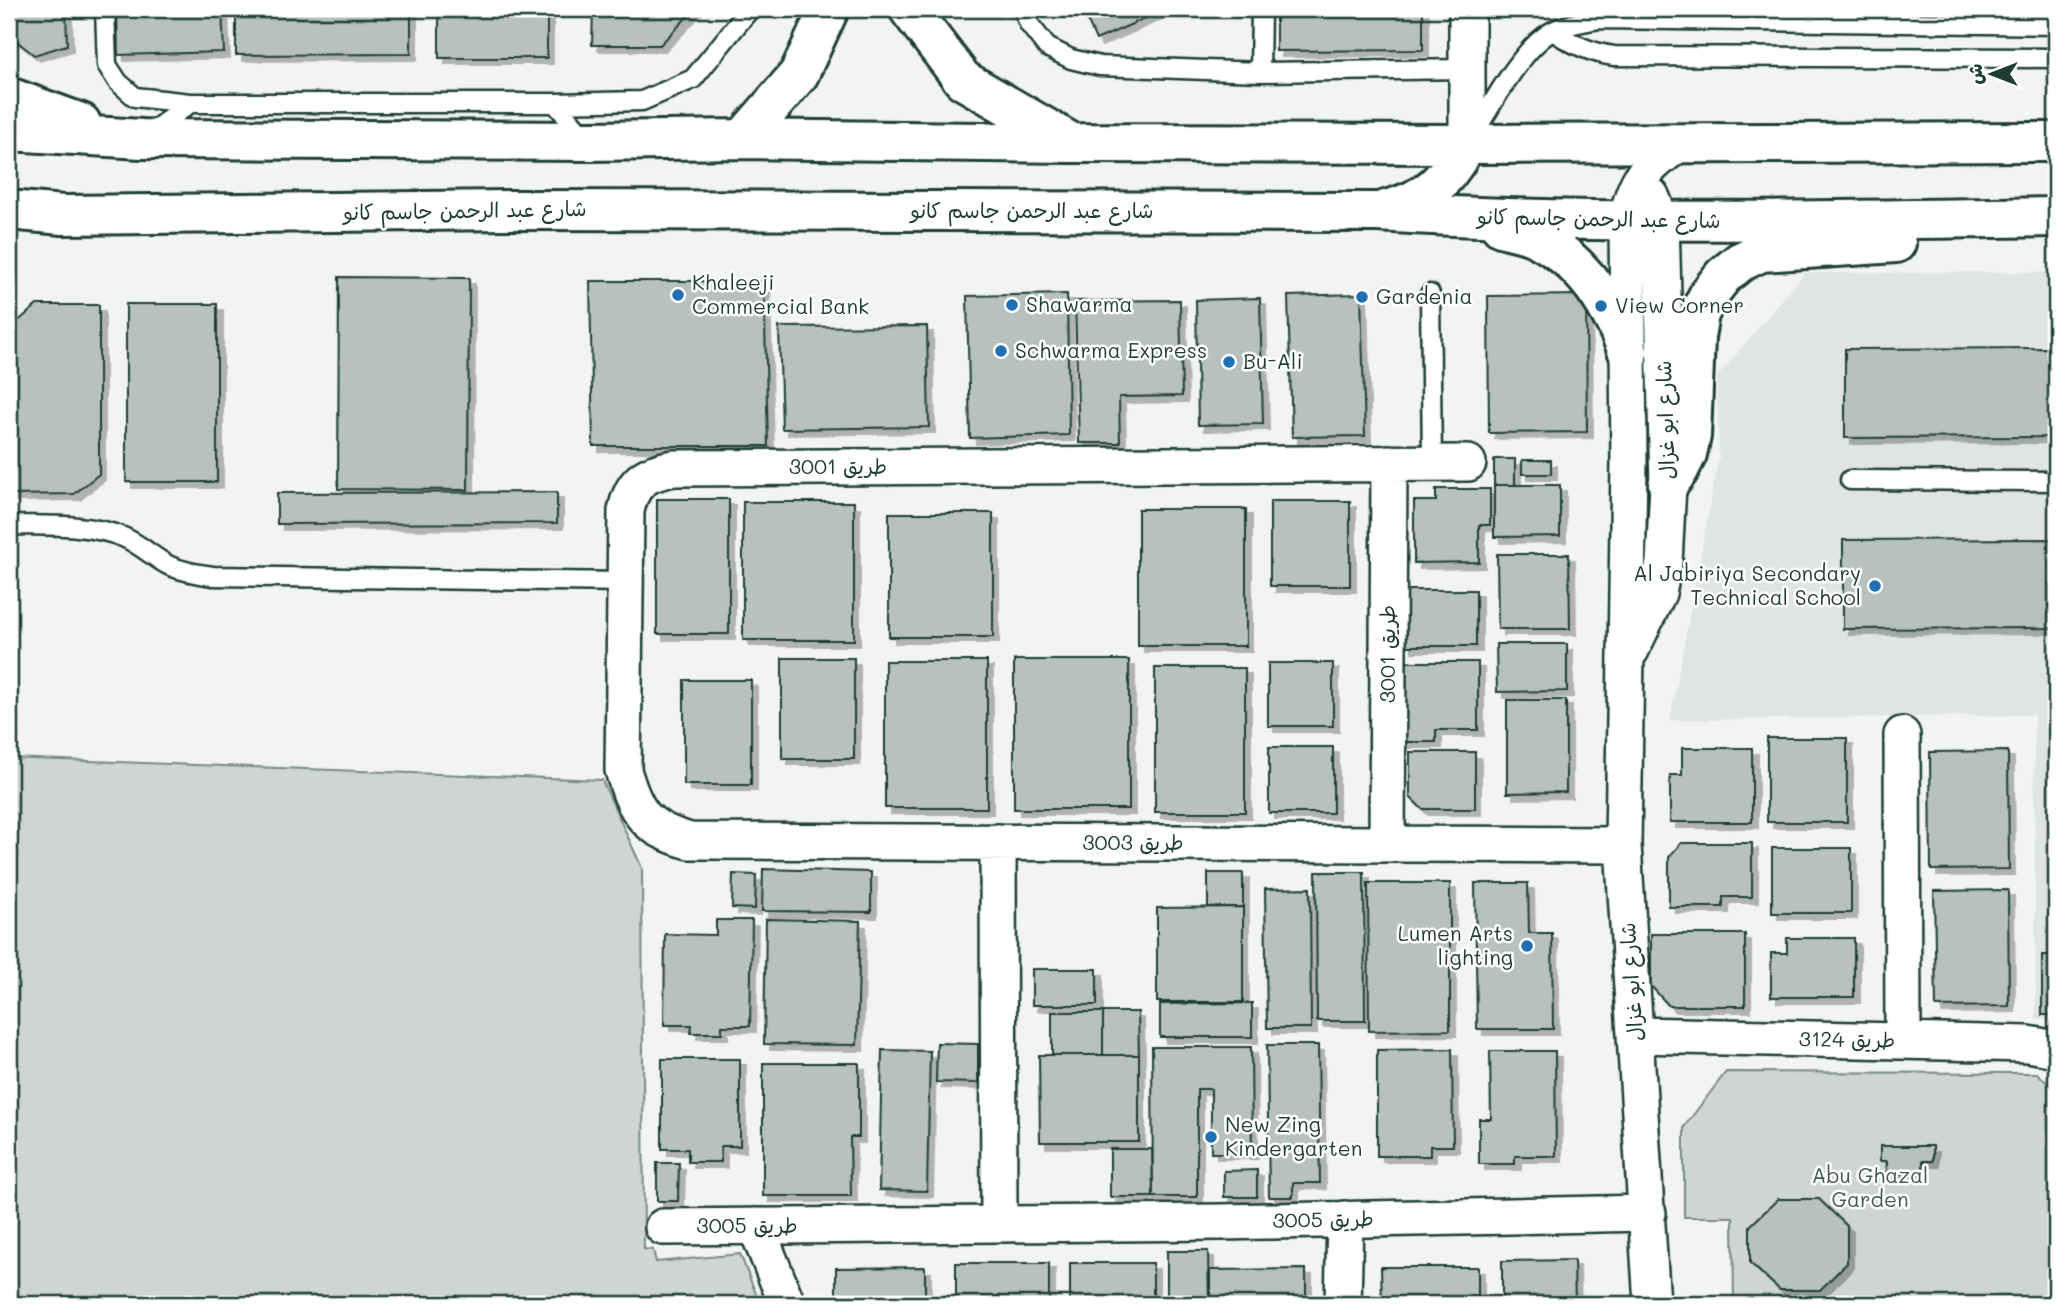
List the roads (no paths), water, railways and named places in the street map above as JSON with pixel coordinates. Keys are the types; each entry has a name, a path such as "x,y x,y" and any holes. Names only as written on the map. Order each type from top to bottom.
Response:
{"main road":[{"path":"743,139 799,74 829,9"},
{"path":"909,9 963,80 1072,143"},
{"path":"9,97 132,139"},
{"path":"9,131 132,139 743,139 1467,144 2056,142"},
{"path":"1377,212 1406,205 1431,191 1452,170 1467,144"},
{"name":"شارع عبد الرحمن جاسم كانو","path":"9,210 64,215 508,210 1377,212 1465,218 1644,220 2056,217"},
{"path":"9,223 64,215"},
{"path":"1465,218 1532,236 1559,252 1582,272 1602,296 1617,323 1628,352"},
{"path":"1668,485 1687,454 1691,436 1695,337 1699,314 1709,294 1723,276 1740,262 1761,252 1911,242 1931,236 1969,218"}],"street":[{"path":"1467,9 1467,144"},
{"path":"1604,144 1640,178"},
{"name":"شارع ابو غزال","path":"1626,659 1658,593 1664,563 1668,485 1644,220 1630,198 1640,178 1656,158 1679,144"},
{"name":"شارع ابو غزال","path":"1644,220 1628,352 1629,463 1623,845 1652,1304"},
{"name":"طريق 3001","path":"648,821 632,799 624,770 626,511 629,495 641,479 654,471 674,468 1468,463"},
{"name":"طريق 3001","path":"1387,844 1389,464"},
{"path":"1902,735 1903,1041"},
{"name":"طريق 3003","path":"648,821 668,835 690,841 1623,845"},
{"path":"998,842 999,1224"},
{"name":"طريق 3124","path":"1637,1035 2028,1044 2056,1049"},
{"name":"طريق 3005","path":"663,1227 1647,1213"},
{"path":"1343,1304 1345,1219"},
{"path":"756,1226 787,1304"}],"lane":[{"path":"105,9 107,65 118,82 135,97 190,103 642,101 693,79 750,9"},
{"path":"1023,9 1029,24 1047,47 1071,59 1100,66 1260,72 1466,69"},
{"path":"1260,72 1261,9"},
{"path":"1467,144 1535,43 1553,31 1599,19 2056,25"},
{"path":"1553,31 1582,49 1614,56 2056,58"},
{"path":"132,139 190,103"},
{"path":"555,103 589,141"},
{"path":"1430,294 1432,463"},
{"path":"1850,480 2056,481"},
{"path":"9,525 99,529 125,537 168,565 190,573 213,576 625,582"}],"place":[{"name":"Khaleeji Commercial Bank","path":"678,295"},
{"name":"Gardenia","path":"1362,297"},
{"name":"Shawarma","path":"1012,305"},
{"name":"View Corner","path":"1601,306"},
{"name":"Schwarma Express","path":"1001,351"},
{"name":"Bu-Ali","path":"1229,362"},
{"name":"Al Jabiriya Secondary Technical School","path":"1875,586"},
{"name":"Lumen Arts lighting","path":"1527,946"},
{"name":"New Zing Kindergarten","path":"1211,1137"}],"park label":[{"name":"Abu Ghazal Garden","path":"1870,1188"}]}
